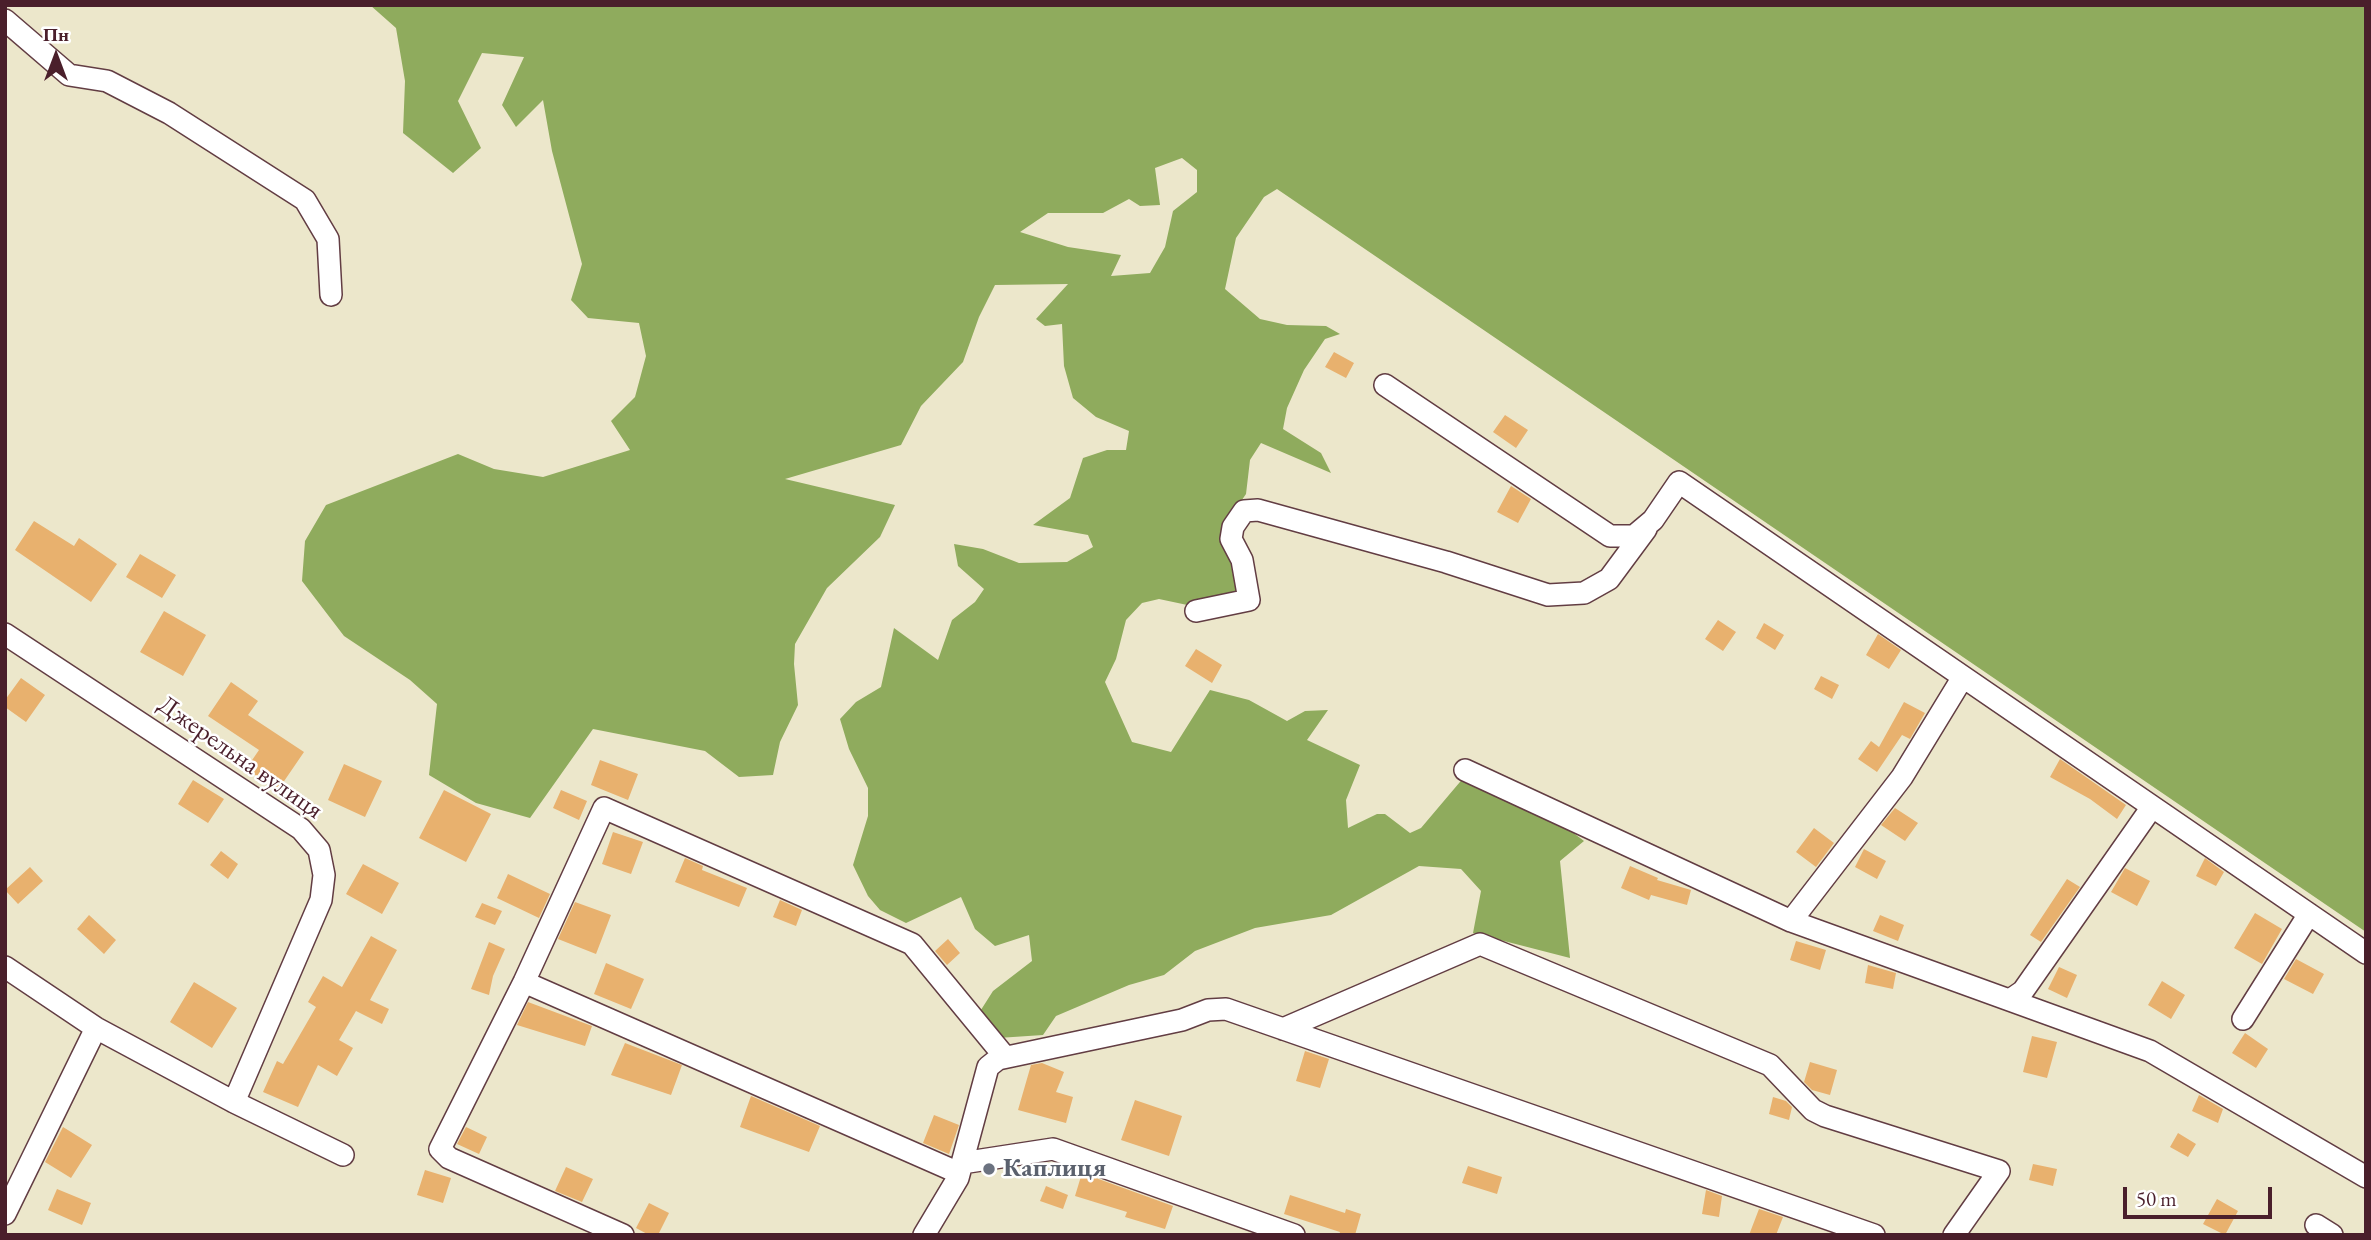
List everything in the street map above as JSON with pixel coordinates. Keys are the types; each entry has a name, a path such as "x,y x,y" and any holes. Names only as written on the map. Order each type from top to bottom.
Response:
{"street":[{"path":"5,20 69,75 107,81 169,113 305,200 328,239 331,295"},
{"path":"1385,384 1611,536 1634,536 1653,520"},
{"path":"1196,611 1249,600 1242,560 1231,540 1233,527 1244,511 1258,510 1285,517 1446,562 1548,595 1584,593 1609,579 1679,482 2366,953"},
{"name":"Джерельна вулиця","path":"5,634 302,829 320,850 324,875 321,900 234,1102"},
{"path":"1791,921 1902,777 1963,677"},
{"path":"1465,770 1791,921 2150,1051 2366,1177"},
{"path":"2010,1000 2023,991 2152,807"},
{"path":"623,1235 449,1158 440,1149 524,982 604,808 912,944 1005,1057"},
{"path":"2243,1019 2309,914"},
{"path":"1283,1029 1480,944 1770,1065 1813,1110 1825,1116 1999,1171 1954,1235"},
{"path":"5,967 96,1028 234,1102 342,1155"},
{"path":"524,982 960,1168 1053,1149 1294,1235"},
{"path":"924,1235 960,1168 988,1067 1005,1057 1182,1020 1208,1010 1226,1009 1874,1235"},
{"path":"5,1214 96,1028"}],"green space":[{"path":"370,5 2366,5 2366,932 1277,189 1264,197 1236,238 1225,289 1260,319 1287,325 1326,326 1340,334 1325,339 1304,370 1287,408 1283,429 1321,453 1331,473 1261,443 1250,460 1246,494 1229,519 1229,554 1237,596 1192,606 1159,599 1142,603 1126,620 1116,659 1105,682 1132,742 1171,752 1210,690 1249,700 1287,721 1305,711 1328,710 1307,740 1360,765 1346,800 1348,828 1377,814 1385,814 1410,833 1421,828 1476,763 1499,776 1584,841 1560,861 1570,958 1473,933 1481,891 1461,869 1419,866 1331,915 1255,928 1195,951 1164,975 1129,985 1056,1016 1043,1035 998,1038 979,1013 993,991 1032,961 1029,935 995,946 975,929 961,897 906,923 880,910 868,896 853,865 868,816 868,788 849,749 840,719 856,702 881,687 894,628 938,660 952,620 975,602 984,589 958,566 954,544 983,549 1019,563 1067,562 1093,547 1088,535 1033,525 1070,498 1083,458 1107,450 1126,450 1129,431 1096,417 1073,398 1064,366 1062,324 1045,326 1036,319 1068,284 995,285 979,317 963,362 921,406 901,445 785,479 895,505 880,537 827,588 795,644 798,705 780,742 773,775 739,777 705,751 593,729 530,818 476,803 429,775 437,704 410,680 344,636 302,581 305,541 326,505 458,454 494,469 543,477 630,450 611,421 635,397 646,356 639,323 588,318 571,300 582,264 552,151 543,100 516,127 502,105 524,57 482,53 458,101 481,148 453,173 403,133 405,81 396,28","holes":["1182,158 1197,170 1197,192 1173,211 1165,247 1150,273 1111,276 1121,255 1068,247 1020,232 1048,213 1103,213 1129,199 1140,206 1160,205 1155,168"]}],"building":[{"path":"1334,352 1354,363 1346,378 1325,367"},
{"path":"1505,415 1528,430 1516,448 1493,432"},
{"path":"1511,486 1531,499 1518,523 1497,512"},
{"path":"34,521 74,546 79,538 117,564 91,602 15,550"},
{"path":"140,554 176,575 162,598 126,577"},
{"path":"164,611 206,635 183,676 140,652"},
{"path":"1718,620 1736,632 1723,651 1705,639"},
{"path":"1764,623 1784,635 1775,650 1756,638"},
{"path":"1878,634 1901,650 1889,669 1866,655"},
{"path":"1196,649 1222,665 1212,683 1185,666"},
{"path":"1821,676 1839,685 1832,699 1814,689"},
{"path":"21,678 45,695 26,722 5,707 5,700"},
{"path":"231,682 258,701 248,715 304,752 278,790 246,769 259,750 208,716"},
{"path":"1904,702 1925,713 1910,739 1902,735 1877,772 1858,759 1871,741 1879,747"},
{"path":"2060,759 2126,805 2117,819 2090,799 2050,777"},
{"path":"600,760 638,774 628,800 591,785"},
{"path":"344,764 382,781 365,817 328,800"},
{"path":"193,780 224,799 208,823 178,804"},
{"path":"444,790 491,814 466,862 419,838"},
{"path":"561,790 587,801 579,820 553,808"},
{"path":"1895,808 1918,823 1905,841 1881,825"},
{"path":"1814,828 1834,843 1816,867 1796,852"},
{"path":"613,832 643,842 631,874 602,864"},
{"path":"1864,849 1886,861 1877,879 1855,867"},
{"path":"221,851 238,864 228,879 210,865"},
{"path":"685,858 703,866 702,870 747,888 739,907 675,882"},
{"path":"2205,858 2224,872 2216,886 2196,876"},
{"path":"363,864 399,883 382,914 346,894"},
{"path":"1630,866 1658,878 1657,880 1691,890 1687,905 1651,895 1649,900 1621,888"},
{"path":"30,867 43,881 18,904 5,890"},
{"path":"2125,868 2150,881 2137,906 2111,892"},
{"path":"508,874 550,894 539,918 497,898"},
{"path":"2067,879 2080,887 2041,942 2030,935"},
{"path":"780,900 802,910 796,926 773,917"},
{"path":"575,902 611,915 596,954 558,939"},
{"path":"482,903 502,911 495,925 475,917"},
{"path":"2255,913 2282,929 2262,964 2234,948"},
{"path":"89,915 116,940 104,954 77,929"},
{"path":"1880,915 1904,925 1898,941 1873,931"},
{"path":"371,936 397,950 370,1000 389,1009 382,1024 356,1011 339,1040 353,1048 337,1076 318,1065 298,1107 263,1092 277,1061 283,1064 316,1007 308,1002 323,976 342,987"},
{"path":"948,939 960,953 947,965 935,951"},
{"path":"1796,941 1826,950 1820,970 1790,960"},
{"path":"489,942 505,949 493,976 489,995 471,989"},
{"path":"2296,959 2324,974 2313,994 2284,979"},
{"path":"606,963 644,979 631,1009 594,994"},
{"path":"1868,965 1896,973 1893,989 1865,983"},
{"path":"2059,967 2077,975 2067,998 2048,989"},
{"path":"2162,981 2185,995 2171,1019 2148,1005"},
{"path":"194,982 237,1008 212,1048 170,1022"},
{"path":"528,1002 592,1026 585,1046 517,1025"},
{"path":"2245,1033 2268,1049 2256,1068 2232,1053"},
{"path":"2032,1036 2057,1042 2047,1078 2023,1072"},
{"path":"625,1043 682,1065 671,1095 611,1075"},
{"path":"1305,1051 1329,1059 1320,1088 1296,1081"},
{"path":"1810,1062 1837,1070 1830,1095 1812,1090 1804,1082"},
{"path":"1042,1063 1064,1072 1056,1092 1073,1097 1066,1123 1018,1110 1031,1065"},
{"path":"2199,1095 2223,1109 2218,1123 2192,1111"},
{"path":"751,1096 820,1126 809,1152 740,1127"},
{"path":"1773,1097 1786,1101 1792,1107 1789,1120 1769,1114"},
{"path":"1135,1100 1182,1116 1169,1156 1121,1140"},
{"path":"934,1115 959,1125 949,1154 923,1143"},
{"path":"63,1127 92,1145 71,1178 45,1162"},
{"path":"466,1127 487,1137 479,1154 457,1144"},
{"path":"2178,1133 2196,1144 2188,1157 2170,1147"},
{"path":"2033,1164 2057,1169 2053,1186 2029,1180"},
{"path":"1468,1166 1502,1177 1497,1194 1462,1183"},
{"path":"566,1167 593,1179 582,1202 555,1191"},
{"path":"425,1170 451,1178 443,1203 417,1195"},
{"path":"1082,1173 1173,1206 1165,1229 1125,1217 1127,1212 1075,1196"},
{"path":"1046,1186 1068,1195 1063,1209 1040,1201"},
{"path":"57,1189 91,1203 82,1225 48,1210"},
{"path":"1706,1190 1722,1196 1719,1217 1702,1214"},
{"path":"1290,1195 1345,1213 1346,1209 1361,1214 1355,1235 1339,1235 1340,1232 1284,1214"},
{"path":"2217,1199 2238,1211 2225,1235 2203,1224"},
{"path":"649,1203 669,1213 658,1235 649,1235 636,1228"},
{"path":"1759,1209 1783,1217 1776,1235 1749,1235"}],"place":[{"name":"Каплиця","path":"989,1169"}]}
